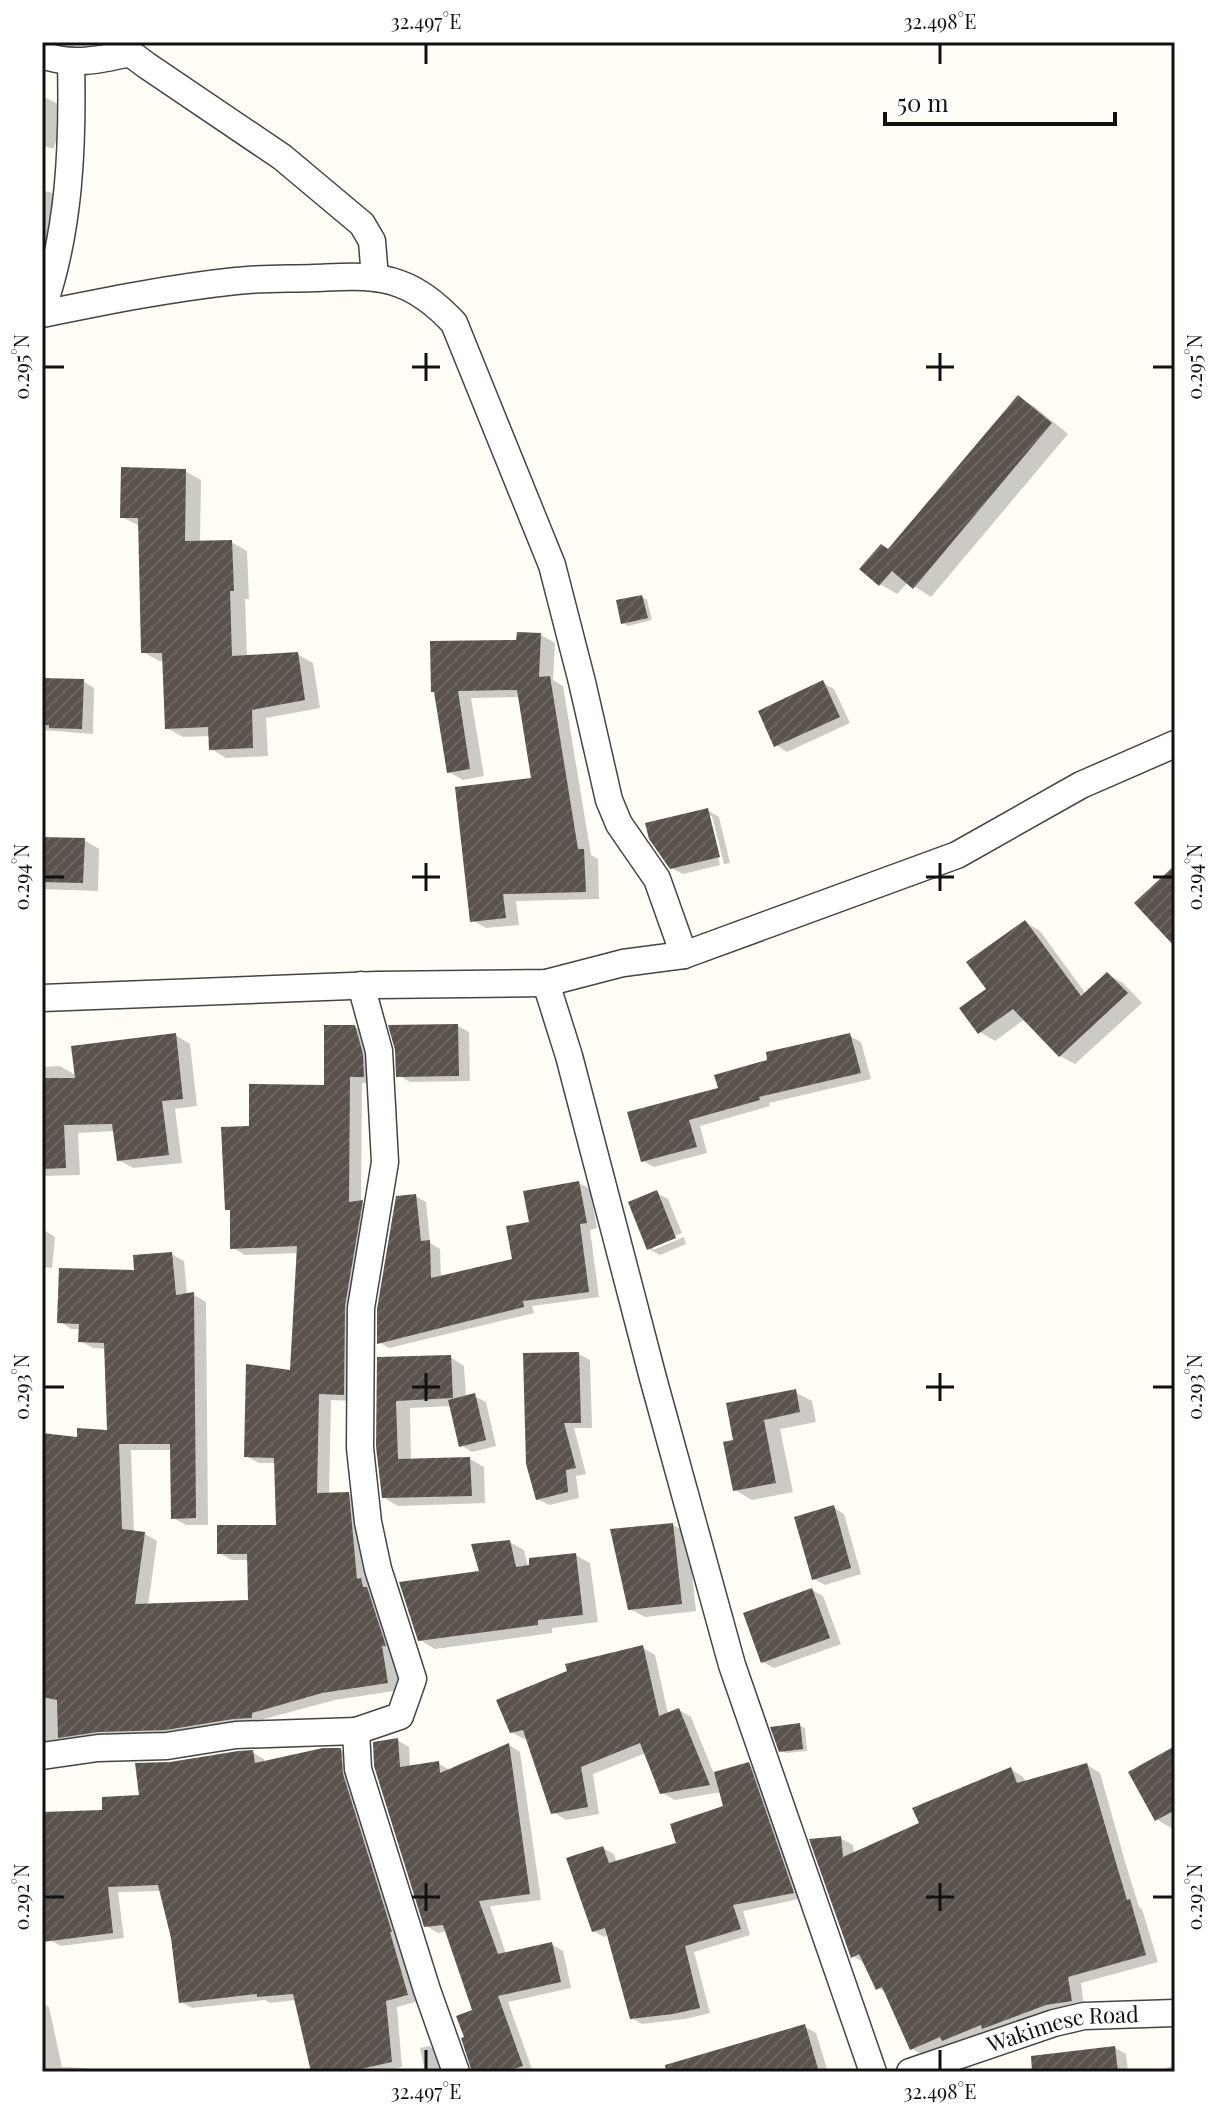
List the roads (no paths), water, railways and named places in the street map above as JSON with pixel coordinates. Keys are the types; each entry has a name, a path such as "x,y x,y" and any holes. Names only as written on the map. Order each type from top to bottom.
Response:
{"street":[{"path":"42,55 80,62 105,59 126,48 282,157 362,224 372,241 375,278"},
{"path":"71,61 69,180 54,276 42,312 238,281 375,278 400,283 418,292 454,323 552,565 609,800 619,824 657,879 684,955"},
{"path":"42,998 361,985 546,983 623,963 684,955 957,855 1081,785 1175,744"},
{"path":"546,983 569,1056 732,1665 873,2072"},
{"path":"42,1756 98,1748 167,1746 236,1735 356,1731 400,1716 413,1679 378,1569 368,1522 360,1448 361,1308 385,1162 379,1051 361,985"},
{"path":"356,1731 358,1769 456,2072"},
{"name":"Wakimese Road","path":"910,2072 1054,2023 1084,2016 1175,2013"}]}
